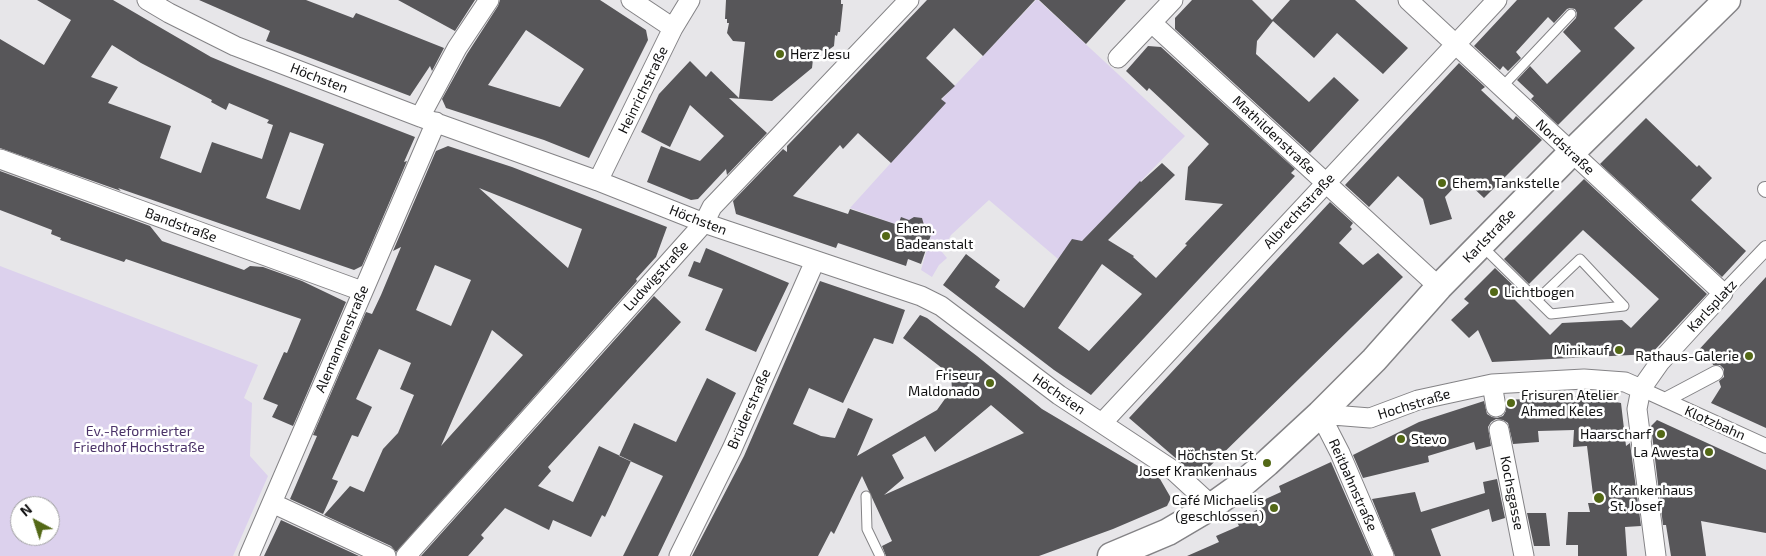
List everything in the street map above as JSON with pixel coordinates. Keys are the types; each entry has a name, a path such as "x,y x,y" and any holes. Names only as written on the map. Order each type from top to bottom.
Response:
{"main road":[{"name":"Karlstraße","path":"1320,414 1374,360 1439,287 1571,153 1727,0"},
{"path":"1111,556 1168,532 1212,506 1240,486 1320,414"}],"street":[{"name":"Höchsten","path":"147,0 168,13 235,46 428,120 598,180 704,223 921,296 941,306 1059,395 1174,472 1212,506"},
{"name":"Alemannenstraße","path":"249,556 362,291 458,48 489,0"},
{"path":"631,0 673,28"},
{"name":"Heinrichstraße","path":"598,180 673,28 690,0"},
{"path":"1118,58 1173,0"},
{"name":"Nordstraße","path":"1408,0 1571,153 1724,292"},
{"name":"Albrechtstraße","path":"1102,423 1497,0"},
{"name":"Ludwigstraße","path":"406,556 704,223 712,207 906,1"},
{"name":"Mathildenstraße","path":"1152,23 1439,287"},
{"name":"Bandstraße","path":"0,159 362,291"},
{"name":"Karlsplatz","path":"1641,389 1660,362 1766,248"},
{"name":"Brüderstraße","path":"679,556 732,449 815,261"},
{"name":"Klotzbahn","path":"1665,400 1716,373"},
{"name":"Hochstraße","path":"1320,414 1370,418 1418,400 1492,384 1584,379 1625,382 1641,389"},
{"path":"1492,384 1496,407"},
{"path":"1641,389 1637,409 1656,556"},
{"name":"Klotzbahn","path":"1641,389 1766,446"},
{"name":"Reitbahnstraße","path":"1320,414 1340,453 1384,556"},
{"name":"Kochsgasse","path":"1499,430 1524,556"},
{"path":"272,503 386,556"}],"lane":[{"path":"1502,87 1571,14"},
{"path":"1481,245 1551,314 1624,306 1580,259 1537,300"},
{"path":"866,496 867,528 880,556"}],"green space":[{"path":"1036,0 1185,136 1082,241 1072,240 1058,259 989,200 951,235 942,252 947,258 939,265 932,277 921,270 933,229 901,218 898,225 850,208 945,103 942,99"},
{"name":"Ev.-Reformierter Friedhof Hochstraße","path":"0,266 258,365 244,398 252,403 250,456 268,476 233,556 0,556"}],"building":[{"path":"37,0 113,0 211,57 415,137 404,162 407,161 362,266 354,270 0,148 0,39 44,65 71,20","holes":["112,45 141,63 212,100 211,102 226,110 229,103 269,120 267,123 273,125 262,159 212,142 201,173 160,158 171,126 108,103 118,87 91,77","290,132 324,144 300,210 266,198"]},
{"path":"199,0 306,0 353,18 356,13 444,48 432,71 430,66 410,96 266,41 270,31"},
{"path":"398,0 475,0 455,31"},
{"path":"500,0 600,0 646,30 648,40 589,158 544,140 446,108 442,99 467,54","holes":["526,30 584,69 560,107 488,85"]},
{"path":"726,0 841,0 841,4 843,4 840,32 838,32 837,36 835,35 834,46 827,51 814,50 812,68 772,101 729,98 767,133 727,175 726,169 698,199 691,200 647,182 661,146 700,161 724,136 690,105 670,147 641,132 659,94 690,61 706,77 711,71 739,98 745,42 733,41 727,33 729,23 725,19"},
{"path":"927,0 1035,0 983,56 954,28 926,58 955,86 941,99 946,103 891,163 858,133 843,149 840,145 793,196 848,214 850,209 898,225 901,217 909,220 914,217 922,218 924,225 933,229 921,264 908,259 906,266 838,243 836,248 736,214 733,201 783,149 787,152 787,146"},
{"path":"1039,0 1126,0 1086,44"},
{"path":"1192,0 1252,0 1272,20 1290,0 1355,0 1408,48 1383,74 1337,33 1314,58 1273,21 1257,41 1256,54 1309,102 1334,77 1359,100 1310,153 1175,29 1175,18"},
{"path":"1517,0 1643,0 1614,28 1635,48 1558,125 1531,99 1534,96 1517,80 1530,66 1547,84 1581,51 1563,32 1576,18 1577,13 1575,9 1567,9 1554,23 1548,17 1516,52 1521,58 1508,71 1503,66 1500,70 1474,46"},
{"path":"1148,46 1161,47 1295,169 1291,173 1295,176 1091,395 1054,370 943,285 966,254 1000,280 995,287 1024,308 1072,239 1082,241 1140,181 1162,163 1175,175 1108,240 1134,256 1156,278 1223,204 1185,200 1188,167 1209,144 1149,88 1147,91 1126,71","holes":["1102,264 1142,294 1089,351 1058,328"]},
{"path":"1459,63 1485,87 1481,90 1513,120 1516,116 1542,140 1484,198 1463,178 1445,197 1452,219 1430,225 1423,199 1398,176 1369,207 1345,185"},
{"path":"1646,118 1697,167 1699,165 1712,178 1691,200 1746,251 1722,277 1600,164"},
{"path":"448,146 512,167 667,227 656,257 636,279 637,281 396,552 391,546 324,515 350,486 364,492 383,449 398,433 414,395 400,389 411,363 379,349 356,399 372,407 358,437 352,435 332,479 338,481 323,514 290,499 317,436 313,435 366,312 372,314 381,295 401,247 393,251 436,151","holes":["479,188 582,229 568,268","435,265 471,280 451,326 416,310","492,330 523,355 441,446"]},
{"path":"0,171 150,226 162,241 244,270 250,266 263,267 302,281 346,302 293,426 272,417 278,405 263,399 284,352 287,353 301,319 126,259 124,262 60,240 61,238 51,234 52,230 0,210"},
{"path":"1584,179 1707,294 1651,354 1492,362 1478,330 1469,338 1451,320 1469,303 1464,299 1495,268 1520,292 1514,299 1550,335 1562,323 1622,320 1631,328 1659,299 1583,230 1529,284 1504,259"},
{"path":"1330,202 1353,223 1350,227 1352,229 1339,243 1363,265 1378,253 1403,277 1203,473 1193,473 1129,418"},
{"path":"706,248 789,283 756,352 705,330 723,289 688,276 694,261 700,263"},
{"path":"1766,277 1766,428 1711,403 1721,387 1719,381 1724,377 1724,369 1720,365 1713,365 1712,361 1694,355"},
{"path":"820,281 905,310 893,344 874,338 843,403 809,388 793,424 821,436 835,438 848,408 873,419 857,456 937,410 952,389 951,375 903,338 920,315 927,318 977,356 1042,409 1160,479 1171,498 1167,506 1113,529 1039,556 886,556 882,546 892,541 862,476 834,534 831,531 818,556 692,556 744,456","holes":["991,405 1024,433 884,495 904,478 892,455 925,436 935,452"]},
{"path":"654,296 681,322 548,467 551,471 538,486 573,502 599,446 631,461 605,517 602,515 591,537 553,520 549,530 505,508 481,535 484,538 468,556 421,556"},
{"path":"707,378 736,393 658,556 623,556 663,476 619,456 634,423 676,442"},
{"path":"1581,396 1621,403 1626,446 1630,443 1641,526 1625,527 1627,556 1578,556 1578,545 1566,545 1568,512 1590,512 1588,503 1594,503 1587,446 1573,447 1574,430 1538,431 1539,442 1513,444 1508,423 1496,419 1488,427 1491,446 1476,450 1474,442 1428,456 1429,462 1363,478 1353,455 1419,422 1484,401 1487,414 1497,418 1503,416 1506,411 1506,400"},
{"path":"1657,420 1766,470 1766,533 1701,521 1706,556 1671,556 1666,525 1663,525 1651,426"},
{"path":"1331,462 1372,556 1187,556 1219,542 1216,536 1239,526 1236,520 1261,508 1259,502 1281,492 1279,486"},
{"path":"1497,479 1505,518 1492,522 1489,509 1431,529 1441,556 1395,556 1372,499 1415,492 1421,512 1485,493 1483,482"},
{"path":"1527,513 1546,513 1550,546 1534,546"},
{"path":"281,520 359,556 264,556"}],"place":[{"name":"Herz Jesu","path":"780,54"},
{"name":"Ehem. Tankstelle","path":"1442,183"},
{"name":"Ehem. Badeanstalt","path":"886,236"},
{"name":"Lichtbogen","path":"1494,292"},
{"name":"Minikauf","path":"1619,350"},
{"name":"Rathaus-Galerie","path":"1749,356"},
{"name":"Friseur Maldonado","path":"990,383"},
{"name":"Frisuren Atelier Ahmed Keles","path":"1511,403"},
{"name":"Haarscharf","path":"1661,434"},
{"name":"Stevo","path":"1401,439"},
{"name":"La Awesta","path":"1709,452"},
{"name":"Höchsten St. Josef Krankenhaus","path":"1267,463"},
{"name":"Krankenhaus St. Josef","path":"1599,498"},
{"name":"Café Michaelis (geschlossen)","path":"1274,508"}]}
